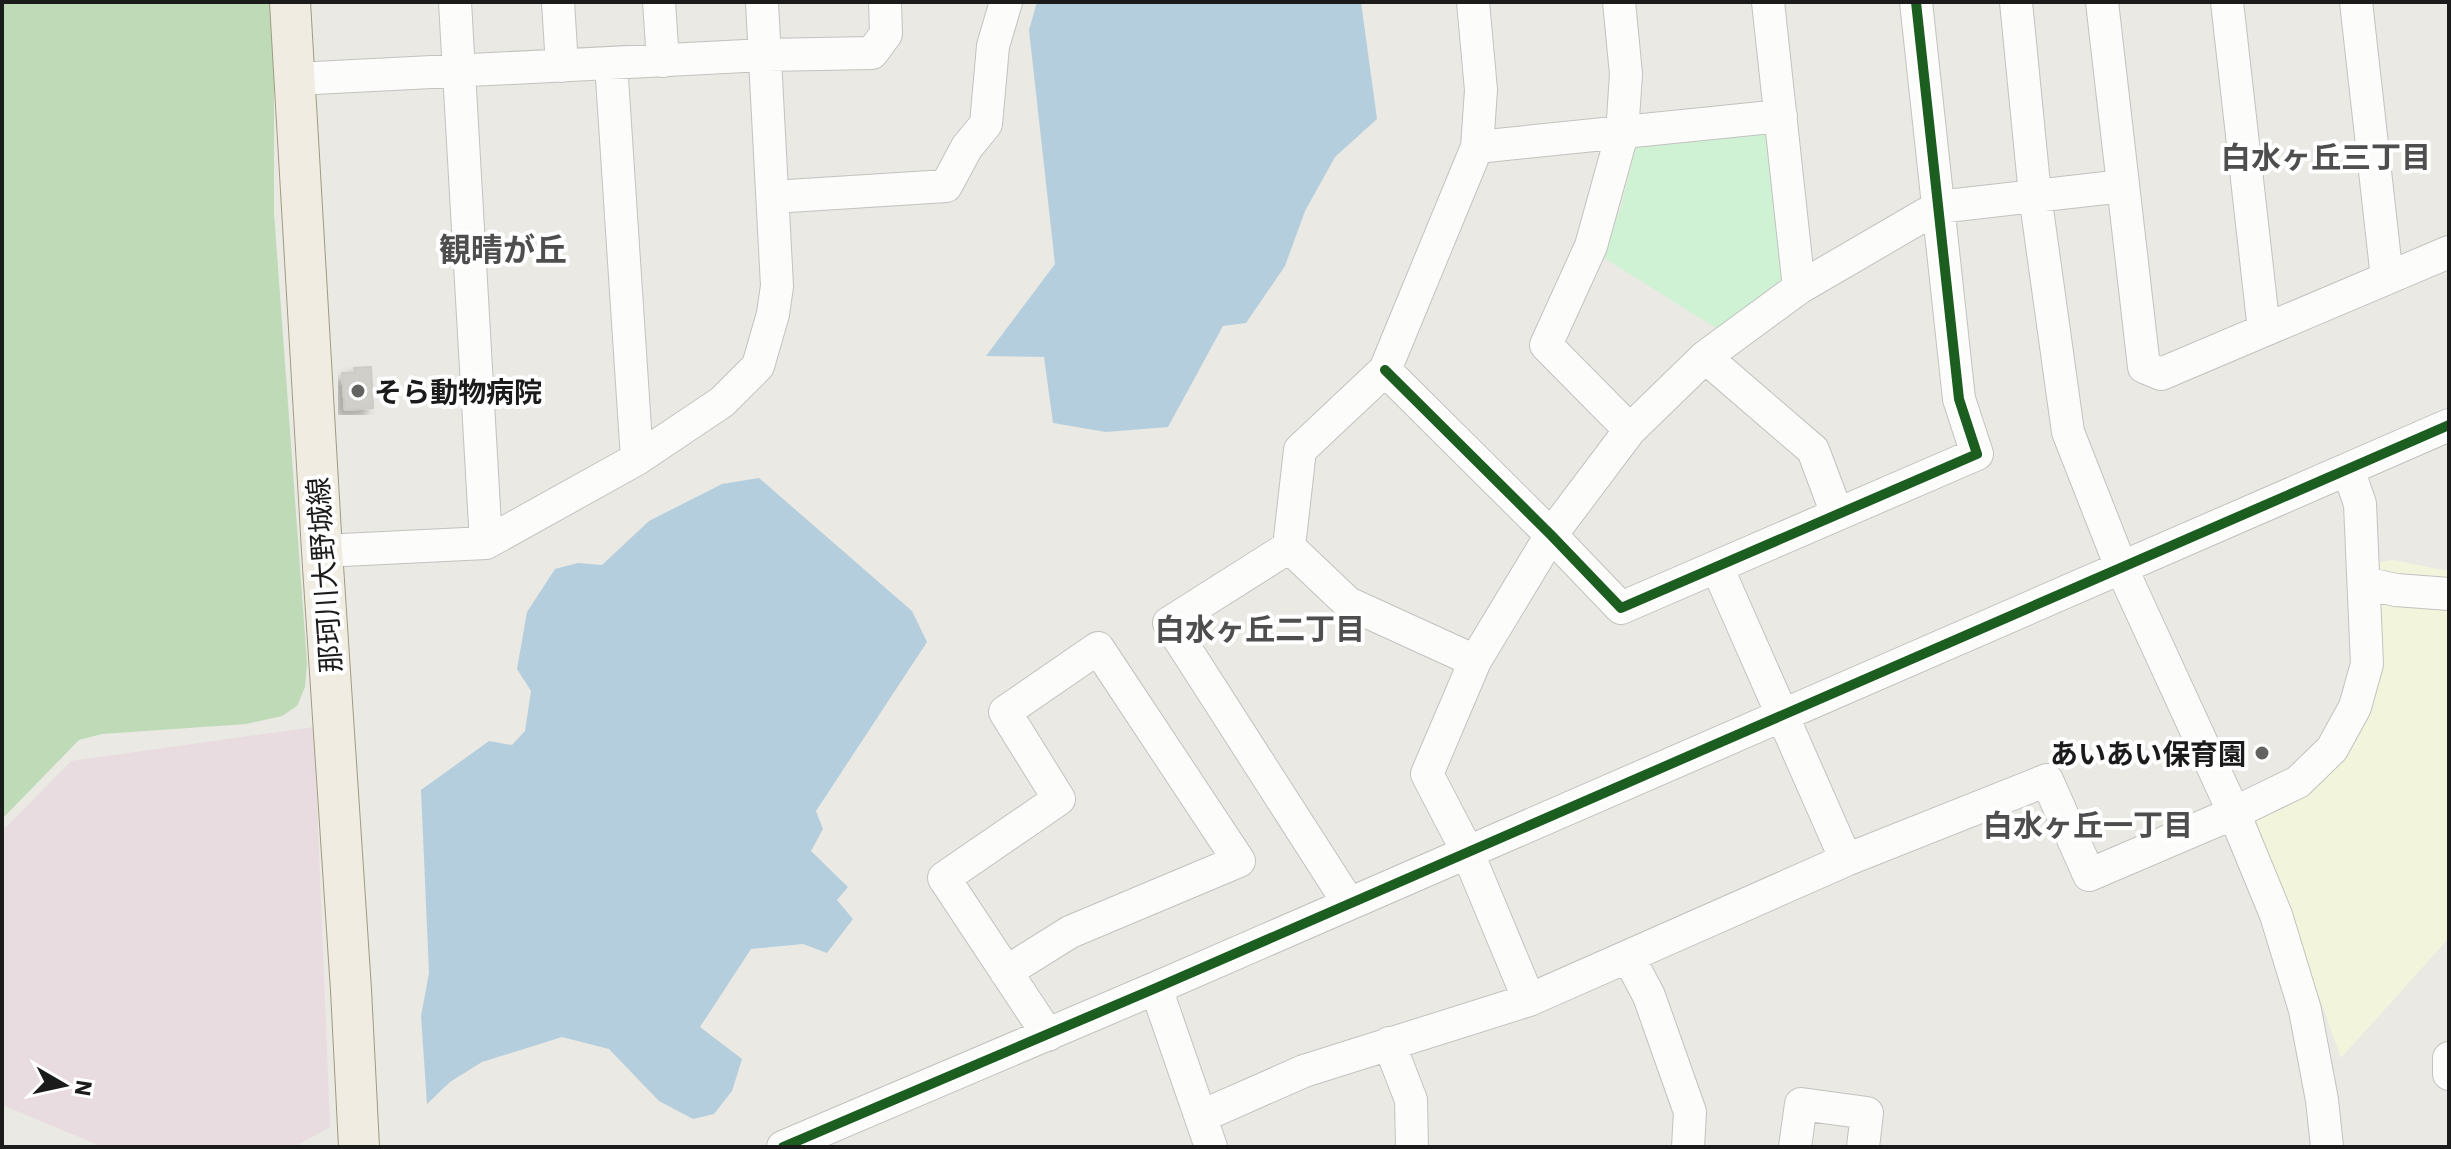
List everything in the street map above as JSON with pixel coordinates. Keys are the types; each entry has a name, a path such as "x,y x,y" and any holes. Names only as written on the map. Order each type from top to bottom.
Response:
{"main road":[{"name":"那珂川大野城線","path":"290,2 359,1147"}],"street":[{"path":"455,2 486,543"},
{"path":"558,2 562,66"},
{"path":"659,2 663,61"},
{"path":"322,551 486,543 637,459 722,402 758,366 773,314 777,286 762,2"},
{"path":"295,79 766,55 872,53 886,34 885,2"},
{"path":"773,197 946,186 967,147 986,124 993,46 1006,2"},
{"path":"1289,547 1300,450 1385,370 1477,147 1481,90 1473,2"},
{"path":"1619,2 1626,74 1622,134 1591,246 1546,345 1630,430"},
{"path":"1768,2 1799,288"},
{"path":"1385,370 1621,608 1977,454 1959,399 1916,2"},
{"path":"2016,2 2035,195 2068,432 2121,567 2234,813 2276,915 2305,1010 2322,1100 2327,1147"},
{"path":"2102,2 2144,367 2161,374 2449,252"},
{"path":"2227,2 2264,330"},
{"path":"2356,2 2387,278"},
{"path":"611,63 637,459"},
{"path":"1477,147 1781,116"},
{"path":"1529,1000 1467,851 1427,774 1475,661 1551,535 1630,430 1705,357 1799,288 1938,207 2123,186"},
{"path":"1705,357 1813,450 1837,514"},
{"path":"783,1147 1048,1035 2449,425"},
{"path":"1202,1116 1304,1071 1529,1000 1846,860 2047,780 2089,875 2298,782 2332,749 2355,707 2367,664 2360,504 2348,469"},
{"path":"1289,547 1348,603 1475,661"},
{"path":"1289,547 1169,623 1348,902"},
{"path":"1717,567 1846,860"},
{"path":"2364,583 2396,590 2449,594"},
{"path":"1006,972 1070,932 1239,861 1098,648 1005,712 1059,799 944,878 1006,972 1048,1035"},
{"path":"1629,958 1649,996 1690,1112 1688,1147"},
{"path":"1156,988 1211,1147"},
{"path":"1389,1043 1411,1100 1412,1147"},
{"path":"2449,1058 2449,1074"},
{"path":"1795,1147 1801,1104 1867,1113 1863,1147"}],"shaded area":[{"path":"2,2 274,2 274,213 307,663 305,687 297,706 282,716 246,724 102,734 79,740 2,819"},
{"path":"1772,128 1788,284 1722,332 1601,256 1621,207 1637,142"},
{"path":"2393,560 2449,571 2449,938 2341,1058 2254,814 2342,757 2374,602 2390,576 2374,563"},
{"path":"314,727 330,1127 294,1147 103,1147 2,1105 2,831 71,761"}],"water":[{"path":"1037,2 1361,2 1377,119 1335,157 1305,211 1285,266 1246,323 1223,326 1168,427 1106,432 1053,423 1044,357 986,356 1055,264 1029,30"},
{"path":"759,478 912,611 927,642 816,811 823,829 811,851 848,887 837,900 853,919 827,953 803,944 751,949 700,1027 742,1059 732,1091 714,1114 693,1119 659,1101 609,1049 562,1037 482,1062 450,1082 427,1104 421,1016 429,973 421,790 489,741 512,745 525,731 531,691 517,669 527,612 555,569 578,563 602,565 649,521 722,484"}],"building":[{"name":"そら動物病院","path":"371,367 373,408 345,410 342,373 355,373 354,368"}],"cycle path":[{"path":"1385,370 1621,608 1977,454 1959,399 1916,2"},
{"path":"783,1147 1156,988 2449,425"}],"place":[{"name":"そら動物病院","path":"358,391"},
{"name":"あいあい保育園","path":"2262,753"}],"district":[{"name":"白水ヶ丘三丁目","path":"2326,156"},
{"name":"観晴が丘","path":"503,249"},
{"name":"白水ヶ丘二丁目","path":"1260,628"},
{"name":"白水ヶ丘一丁目","path":"2088,824"}]}
